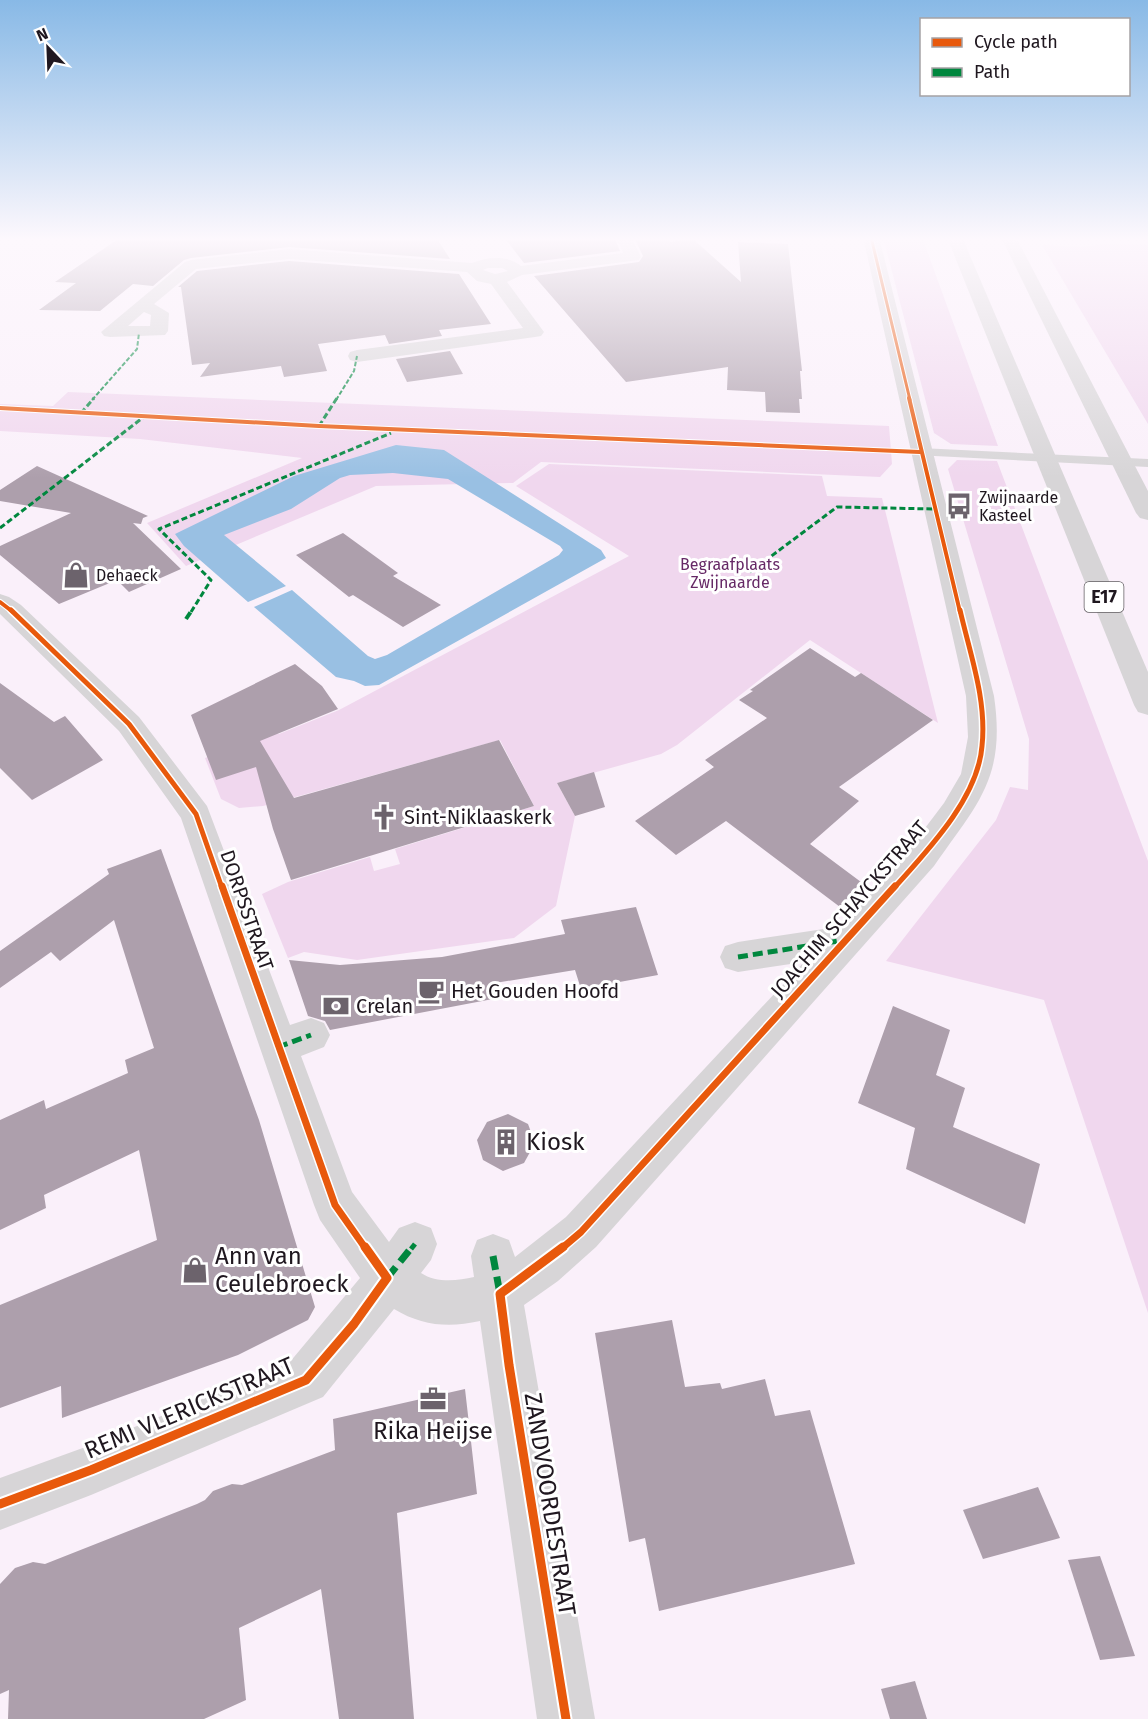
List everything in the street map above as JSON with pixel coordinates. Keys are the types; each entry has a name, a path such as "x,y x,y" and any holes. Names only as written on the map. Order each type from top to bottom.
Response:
{"main road":[{"path":"357,356 534,332 523,317"},
{"name":"JOACHIM SCHAYCKSTRAAT","path":"497,1275 542,1264 581,1232 922,857 965,795 980,764 984,729 980,696 889,317"},
{"name":"E17","path":"988,317 1148,705"},
{"path":"1048,317 1148,513"},
{"name":"DORPSSTRAAT","path":"0,602 129,724 196,814 294,1041 335,1204 401,1261 419,1298 455,1304 497,1275"},
{"path":"738,957 847,940"},
{"name":"REMI VLERICKSTRAAT","path":"0,1504 91,1470 306,1380 354,1324 401,1261"},
{"name":"ZANDVOORDESTRAAT","path":"497,1275 509,1365 566,1719"}],"lane":[{"path":"920,452 1148,463"}],"green space":[{"path":"904,317 951,317 998,446 951,444 934,433"},
{"path":"1085,317 1148,317 1148,424"},
{"path":"68,392 889,426 892,464 880,477 541,462 513,483 376,486 186,566 147,523 302,458 140,439 0,431 0,404 53,406"},
{"path":"957,460 997,461 1148,861 1148,1313 1044,1000 886,961 996,820 1010,787 1028,790 1029,739 948,469"},
{"name":"Begraafplaats Zwijnaarde","path":"549,464 822,476 827,496 882,498 938,723 810,640 677,745 661,754 557,783 575,816 556,906 514,938 357,960 304,952 288,958 262,894 288,882 370,857 374,871 400,864 395,849 534,806 500,740 263,806 239,808 221,799 205,758 276,733 279,734 339,710 629,556 516,486"}],"water":[{"path":"396,445 444,450 601,550 606,558 379,685 365,686 336,677 254,607 292,590 368,656 375,659 387,655 559,555 563,550 560,546 448,479 393,473 350,475 340,478 291,509 224,535 286,586 248,602 184,546 175,534 294,476"}],"building":[{"path":"185,317 487,317 491,324 439,330 442,336 389,344 385,335 318,344 327,371 284,377 281,366 200,377 210,363 192,365"},
{"path":"570,317 796,317 802,371 800,371 802,399 799,399 800,413 766,412 765,392 727,390 728,367 626,382"},
{"path":"450,351 463,374 407,382 396,359"},
{"path":"37,466 148,516 143,518 141,524 133,523 181,569 129,592 117,580 59,604 0,555 0,546 71,513 0,501 0,490"},
{"path":"343,533 398,573 393,576 441,605 403,627 353,595 349,597 296,555"},
{"path":"810,648 855,677 861,673 933,720 839,787 859,801 810,844 861,882 840,907 726,821 676,855 635,821 714,767 705,760 767,718 739,700"},
{"name":"Sint-Niklaaskerk","path":"295,664 322,686 338,709 260,741 294,798 499,740 534,806 291,880 273,829 256,767 216,780 191,715"},
{"path":"0,683 54,722 65,716 103,760 32,800 0,768"},
{"path":"594,772 605,807 575,816 557,783"},
{"path":"161,849 259,1120 315,1307 308,1320 238,1355 62,1418 61,1386 0,1408 0,1305 157,1240 139,1150 44,1195 46,1208 0,1230 0,1120 44,1100 46,1109 128,1073 125,1060 154,1048 114,920 60,961 51,952 0,988 0,951 109,874 107,869"},
{"path":"636,907 658,975 581,989 575,970 495,983 498,998 330,1030 325,1021 308,1016 289,960 340,965 442,957 565,934 561,920"},
{"path":"893,1006 950,1030 936,1075 965,1088 953,1127 1040,1164 1025,1224 906,1169 915,1128 858,1103"},
{"name":"Kiosk","path":"508,1114 528,1124 535,1143 524,1163 503,1171 483,1160 477,1140 487,1122"},
{"path":"672,1320 685,1387 720,1383 722,1389 765,1379 775,1416 810,1410 855,1564 659,1611 645,1538 629,1542 595,1333"},
{"path":"465,1389 477,1494 397,1513 414,1719 339,1719 321,1589 239,1628 246,1700 204,1719 8,1719 9,1690 0,1694 0,1584 15,1568 33,1562 45,1564 197,1504 205,1500 213,1491 232,1484 242,1485 335,1450 333,1419"},
{"path":"1038,1487 1060,1538 983,1559 963,1510"},
{"path":"1100,1556 1135,1656 1100,1660 1068,1560"},
{"path":"915,1681 927,1719 890,1719 881,1689"}],"marked path":[{"path":"81,413 137,349 139,333"},
{"path":"319,426 354,371 357,356"},
{"path":"0,528 145,416"},
{"path":"186,619 211,580 159,529 391,433"},
{"path":"750,572 837,507 935,509"},
{"path":"738,957 845,940"},
{"path":"278,1047 311,1035"},
{"path":"387,1278 415,1244"},
{"path":"493,1256 500,1294"}],"cycle path":[{"path":"566,1719 509,1365 500,1294 542,1265 581,1232 922,857 964,799 977,774 980,762 983,745 980,696 890,317"},
{"path":"0,408 319,426 920,452"},
{"path":"0,602 129,724 196,814 335,1205 387,1278 354,1324 306,1380 91,1470 0,1504"}],"place":[{"name":"Zwijnaarde Kasteel","path":"959,506"},
{"name":"Dehaeck","path":"76,575"},
{"name":"Sint-Niklaaskerk","path":"384,817"},
{"name":"Het Gouden Hoofd","path":"431,991"},
{"name":"Crelan","path":"336,1006"},
{"name":"Kiosk","path":"506,1142"},
{"name":"Ann van Ceulebroeck","path":"195,1270"},
{"name":"Rika Heijse","path":"433,1399"}]}
